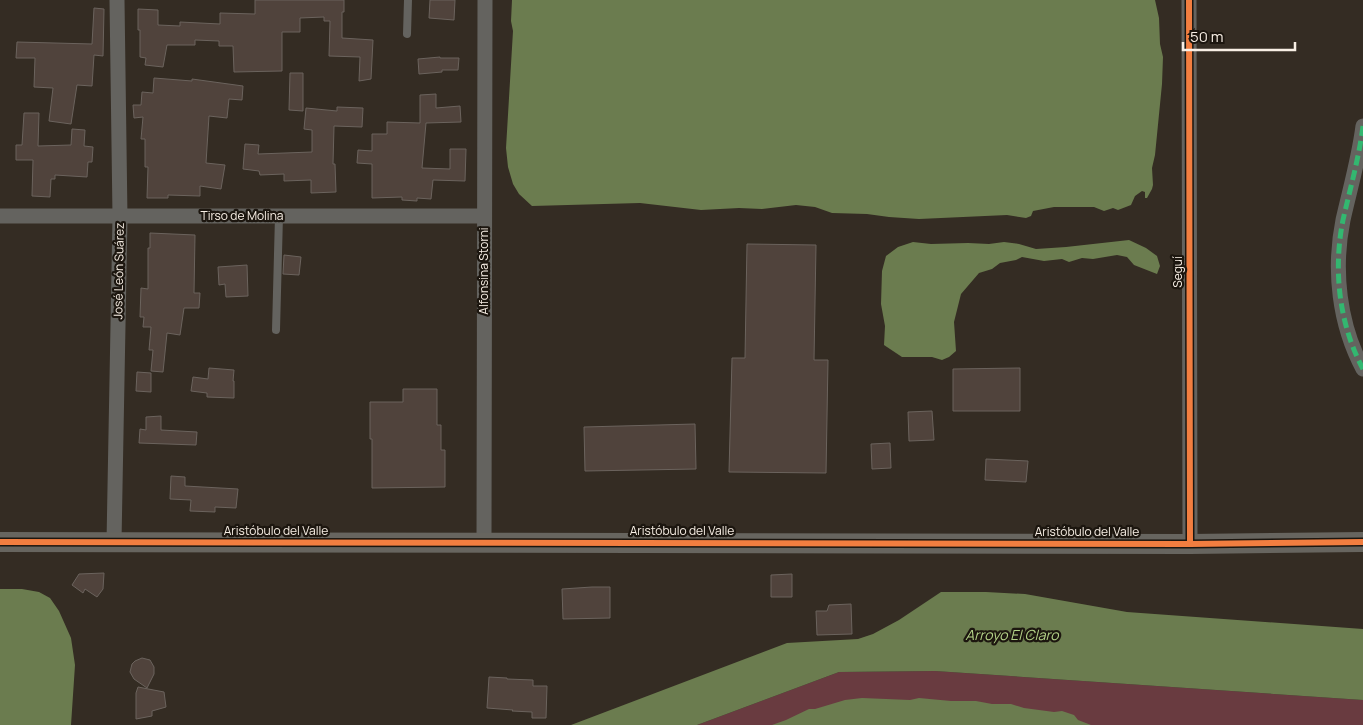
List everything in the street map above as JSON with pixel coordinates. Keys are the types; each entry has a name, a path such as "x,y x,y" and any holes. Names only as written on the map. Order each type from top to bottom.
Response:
{"street":[{"name":"José León Suárez","path":"114,542 120,216 117,0"},
{"name":"Alfonsina Storni","path":"484,542 485,0"},
{"name":"Seguí","path":"1189,0 1190,544"},
{"path":"1363,126 1343,222 1338,257 1340,296 1347,329 1363,369"},
{"name":"Tirso de Molina","path":"0,216 484,216"},
{"name":"Aristóbulo del Valle","path":"0,542 1190,544 1363,542"}],"lane":[{"path":"407,34 408,0"},
{"path":"276,330 279,216"}],"shaded area":[{"path":"935,671 1363,700 1363,725 697,725 839,672"}],"water":[{"path":"512,0 1155,0 1163,57 1155,155 1152,168 1152,189 1147,198 1145,198 1145,192 1142,191 1135,196 1131,205 1118,210 1113,208 1104,211 1094,207 1054,207 1033,211 1031,216 1026,218 1007,215 919,219 832,213 815,207 796,205 762,209 701,210 640,203 532,206 519,194 513,184 508,167 506,148 513,31 511,21"},
{"path":"1129,240 1157,256 1160,266 1157,274 1134,265 1127,257 1117,255 1093,259 1082,258 1069,262 1062,259 1044,261 1022,257 1000,263 992,269 979,273 961,294 954,322 956,351 949,357 942,360 932,357 902,357 884,345 885,326 881,304 882,271 886,256 898,247 913,242 931,244 989,244 1004,242 1036,249"},
{"path":"0,589 22,589 39,592 50,598 59,611 71,638 75,665 71,725 0,725"},
{"name":"Arroyo El Claro","path":"941,592 1025,594 1127,612 1363,629 1363,700 935,671 839,672 697,725 571,725 787,643 858,639 873,634 899,620"},
{"path":"862,698 910,700 919,698 1011,704 1024,708 1054,712 1062,711 1074,715 1078,720 1091,725 772,725 809,709"}],"building":[{"path":"255,0 344,0 342,38 373,40 371,79 359,81 360,57 329,56 330,21 324,21 324,17 300,18 300,32 282,32 282,71 234,72 233,46 219,46 219,41 195,40 195,45 167,45 163,67 145,65 146,58 140,57 138,9 158,10 158,25 180,26 180,22 220,24 220,13 255,14"},
{"path":"430,0 455,0 454,20 429,18"},
{"path":"94,8 104,9 103,56 94,55 92,86 77,85 71,124 49,121 53,88 34,87 35,58 16,58 17,42 92,44"},
{"path":"459,58 458,70 442,70 442,72 419,74 418,59"},
{"path":"290,73 303,73 303,111 289,110"},
{"path":"154,78 192,81 192,79 243,86 242,100 229,99 227,118 209,116 206,163 225,165 221,189 200,186 200,196 168,195 168,198 147,198 148,167 145,167 145,139 141,139 143,117 134,118 133,105 141,105 142,92 153,93"},
{"path":"436,94 436,108 460,106 461,122 426,123 422,168 450,169 450,149 466,149 465,181 433,180 431,199 417,198 417,201 402,200 402,197 372,198 372,164 357,163 358,150 372,151 372,134 387,134 387,122 420,123 420,95"},
{"path":"337,107 363,108 362,127 334,126 333,164 335,164 336,192 311,193 311,180 284,181 284,174 260,175 259,171 243,169 245,144 259,145 258,154 312,152 312,130 304,129 306,108 337,111"},
{"path":"24,113 39,113 38,146 71,145 72,129 85,130 84,146 93,147 92,162 88,162 87,177 55,175 55,179 51,179 50,197 32,196 33,160 16,160 16,145 22,145"},
{"path":"150,233 195,235 194,293 200,293 199,308 184,308 180,335 167,333 163,372 151,371 153,350 149,350 151,327 143,327 144,317 140,317 141,288 148,289"},
{"path":"747,244 816,245 814,360 828,360 826,473 729,472 732,358 745,358"},
{"path":"284,255 301,257 299,275 283,274"},
{"path":"247,265 248,296 226,297 225,284 219,285 218,267"},
{"path":"209,368 234,370 234,398 207,397 207,393 191,391 193,377 208,379"},
{"path":"1020,368 1020,411 953,411 953,369"},
{"path":"137,372 151,373 151,392 136,391"},
{"path":"403,389 437,389 437,425 441,425 441,450 445,450 445,487 372,488 370,402 403,402"},
{"path":"932,411 934,440 909,441 908,412"},
{"path":"161,416 161,430 197,432 196,445 139,443 140,429 146,430 146,417"},
{"path":"695,424 696,469 585,471 584,427"},
{"path":"890,443 891,468 872,469 871,444"},
{"path":"986,459 1028,461 1026,482 985,480"},
{"path":"171,476 185,477 185,486 238,489 236,508 215,507 215,512 190,511 191,500 170,499"},
{"path":"104,573 103,589 97,597 85,589 83,593 72,585 79,574"},
{"path":"792,574 792,597 771,597 771,575"},
{"path":"610,587 610,618 563,619 562,589"},
{"path":"851,604 852,634 817,635 816,611 827,611 829,605"},
{"path":"142,658 150,660 154,667 154,674 147,688 134,679 130,672 132,664"},
{"path":"489,677 533,680 533,686 547,686 546,718 532,718 532,712 487,708"},
{"path":"138,687 164,692 166,707 152,711 152,716 136,719 136,693"}],"marked path":[{"path":"1363,126 1357,162 1343,220 1339,258 1340,296 1343,315 1348,334 1363,369"}],"cycle path":[{"path":"1189,0 1190,544"},
{"path":"0,542 1190,544 1363,542"}]}
